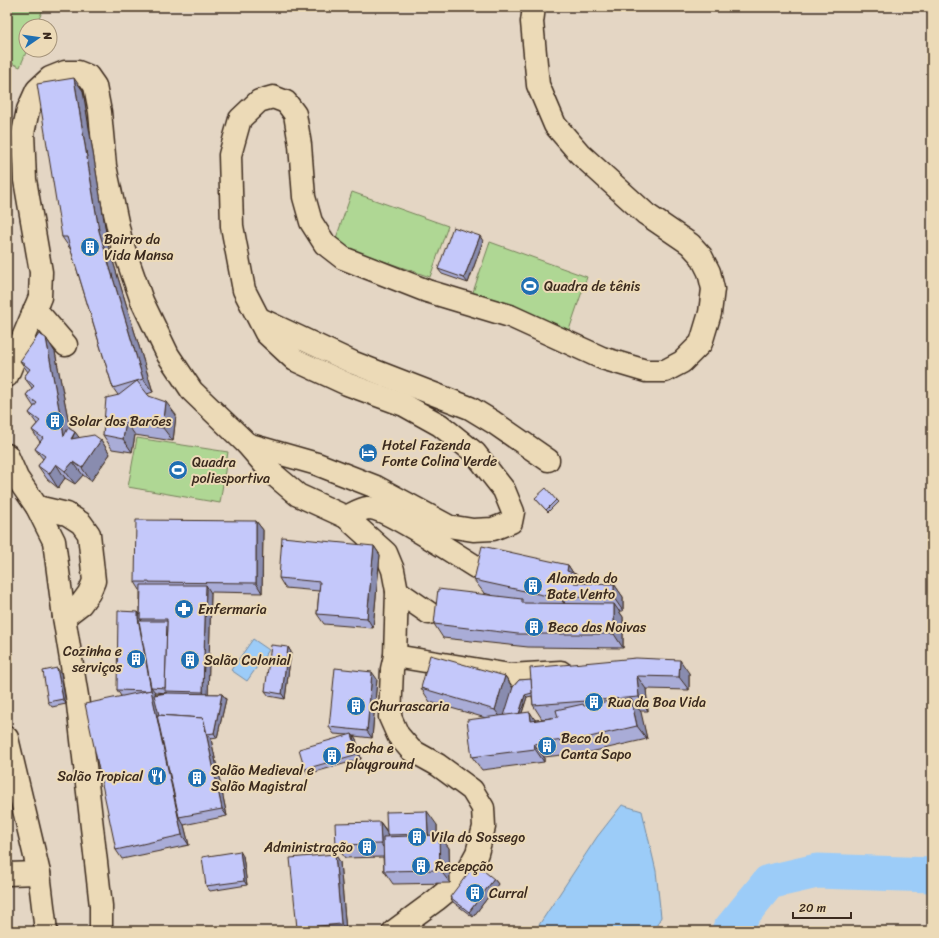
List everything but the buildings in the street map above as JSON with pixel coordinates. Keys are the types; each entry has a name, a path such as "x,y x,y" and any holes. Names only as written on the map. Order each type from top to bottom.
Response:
{"lane":[{"path":"247,444 317,464 376,487 448,526 473,530 493,529 511,522 513,512 504,490 475,453 440,425 404,406 347,384 295,360 266,333 244,290 232,226 230,155 240,119 259,101 273,97 286,102 295,114 300,145 304,197 311,222 325,244 343,258 426,291 510,316 602,358 646,371 665,371 682,362 701,343 710,313 713,289 706,266 701,256 690,244 646,214 580,154 555,125 538,85 532,22 534,7"},
{"path":"7,376 40,297 41,272 25,180 23,133 28,110 37,90 50,78 65,72 78,72 88,76 95,86 100,112 105,166 121,241 142,301 168,355 192,391 247,444 272,473 298,495 346,517 386,552 393,570 398,591 390,717 398,735 411,750 438,765 472,790 483,808 484,827 477,853 464,877 394,931"},
{"path":"35,309 66,345"},
{"path":"258,318 354,363 470,408 548,460"},
{"path":"7,455 18,478 37,507 54,541 64,617 77,696 100,906 101,931"},
{"path":"37,507 67,514 81,523 88,534 94,581 89,594 81,604 64,617"},
{"path":"346,517 361,510 374,508 400,521 476,567"},
{"path":"398,591 429,613"},
{"path":"395,656 510,675 582,670"},
{"path":"7,738 39,873 46,931"},
{"path":"7,874 39,873"}],"green space":[{"path":"7,7 44,7 39,18 18,18 18,58 24,58 20,67 7,61"},
{"path":"352,192 448,226 430,277 334,244"},
{"name":"Quadra de tênis","path":"490,242 587,277 569,330 472,295"},
{"name":"Quadra poliesportiva","path":"137,438 228,452 220,503 128,487"}],"water":[{"path":"253,639 269,650 247,681 231,670"},
{"path":"622,805 642,811 656,871 661,917 654,931 535,931 597,837"}],"waterway":[{"path":"729,931 769,882 817,871 932,875"}],"place":[{"name":"Bairro da Vida Mansa","path":"90,247"},
{"name":"Quadra de tênis","path":"530,286"},
{"name":"Solar dos Barões","path":"55,421"},
{"name":"Hotel Fazenda Fonte Colina Verde","path":"368,453"},
{"name":"Quadra poliesportiva","path":"178,470"},
{"name":"Alameda do Bate Vento","path":"533,586"},
{"name":"Enfermaria","path":"184,609"},
{"name":"Beco das Noivas","path":"534,627"},
{"name":"Cozinha e serviços","path":"136,659"},
{"name":"Salão Colonial","path":"190,660"},
{"name":"Rua da Boa Vida","path":"594,702"},
{"name":"Churrascaria","path":"356,706"},
{"name":"Beco do Canta Sapo","path":"547,746"},
{"name":"Bocha e playground","path":"332,756"},
{"name":"Salão Tropical","path":"157,776"},
{"name":"Salão Medieval e Salão Magistral","path":"197,778"},
{"name":"Vila do Sossego","path":"417,837"},
{"name":"Administração","path":"367,847"},
{"name":"Recepção","path":"421,866"},
{"name":"Curral","path":"475,893"}]}
